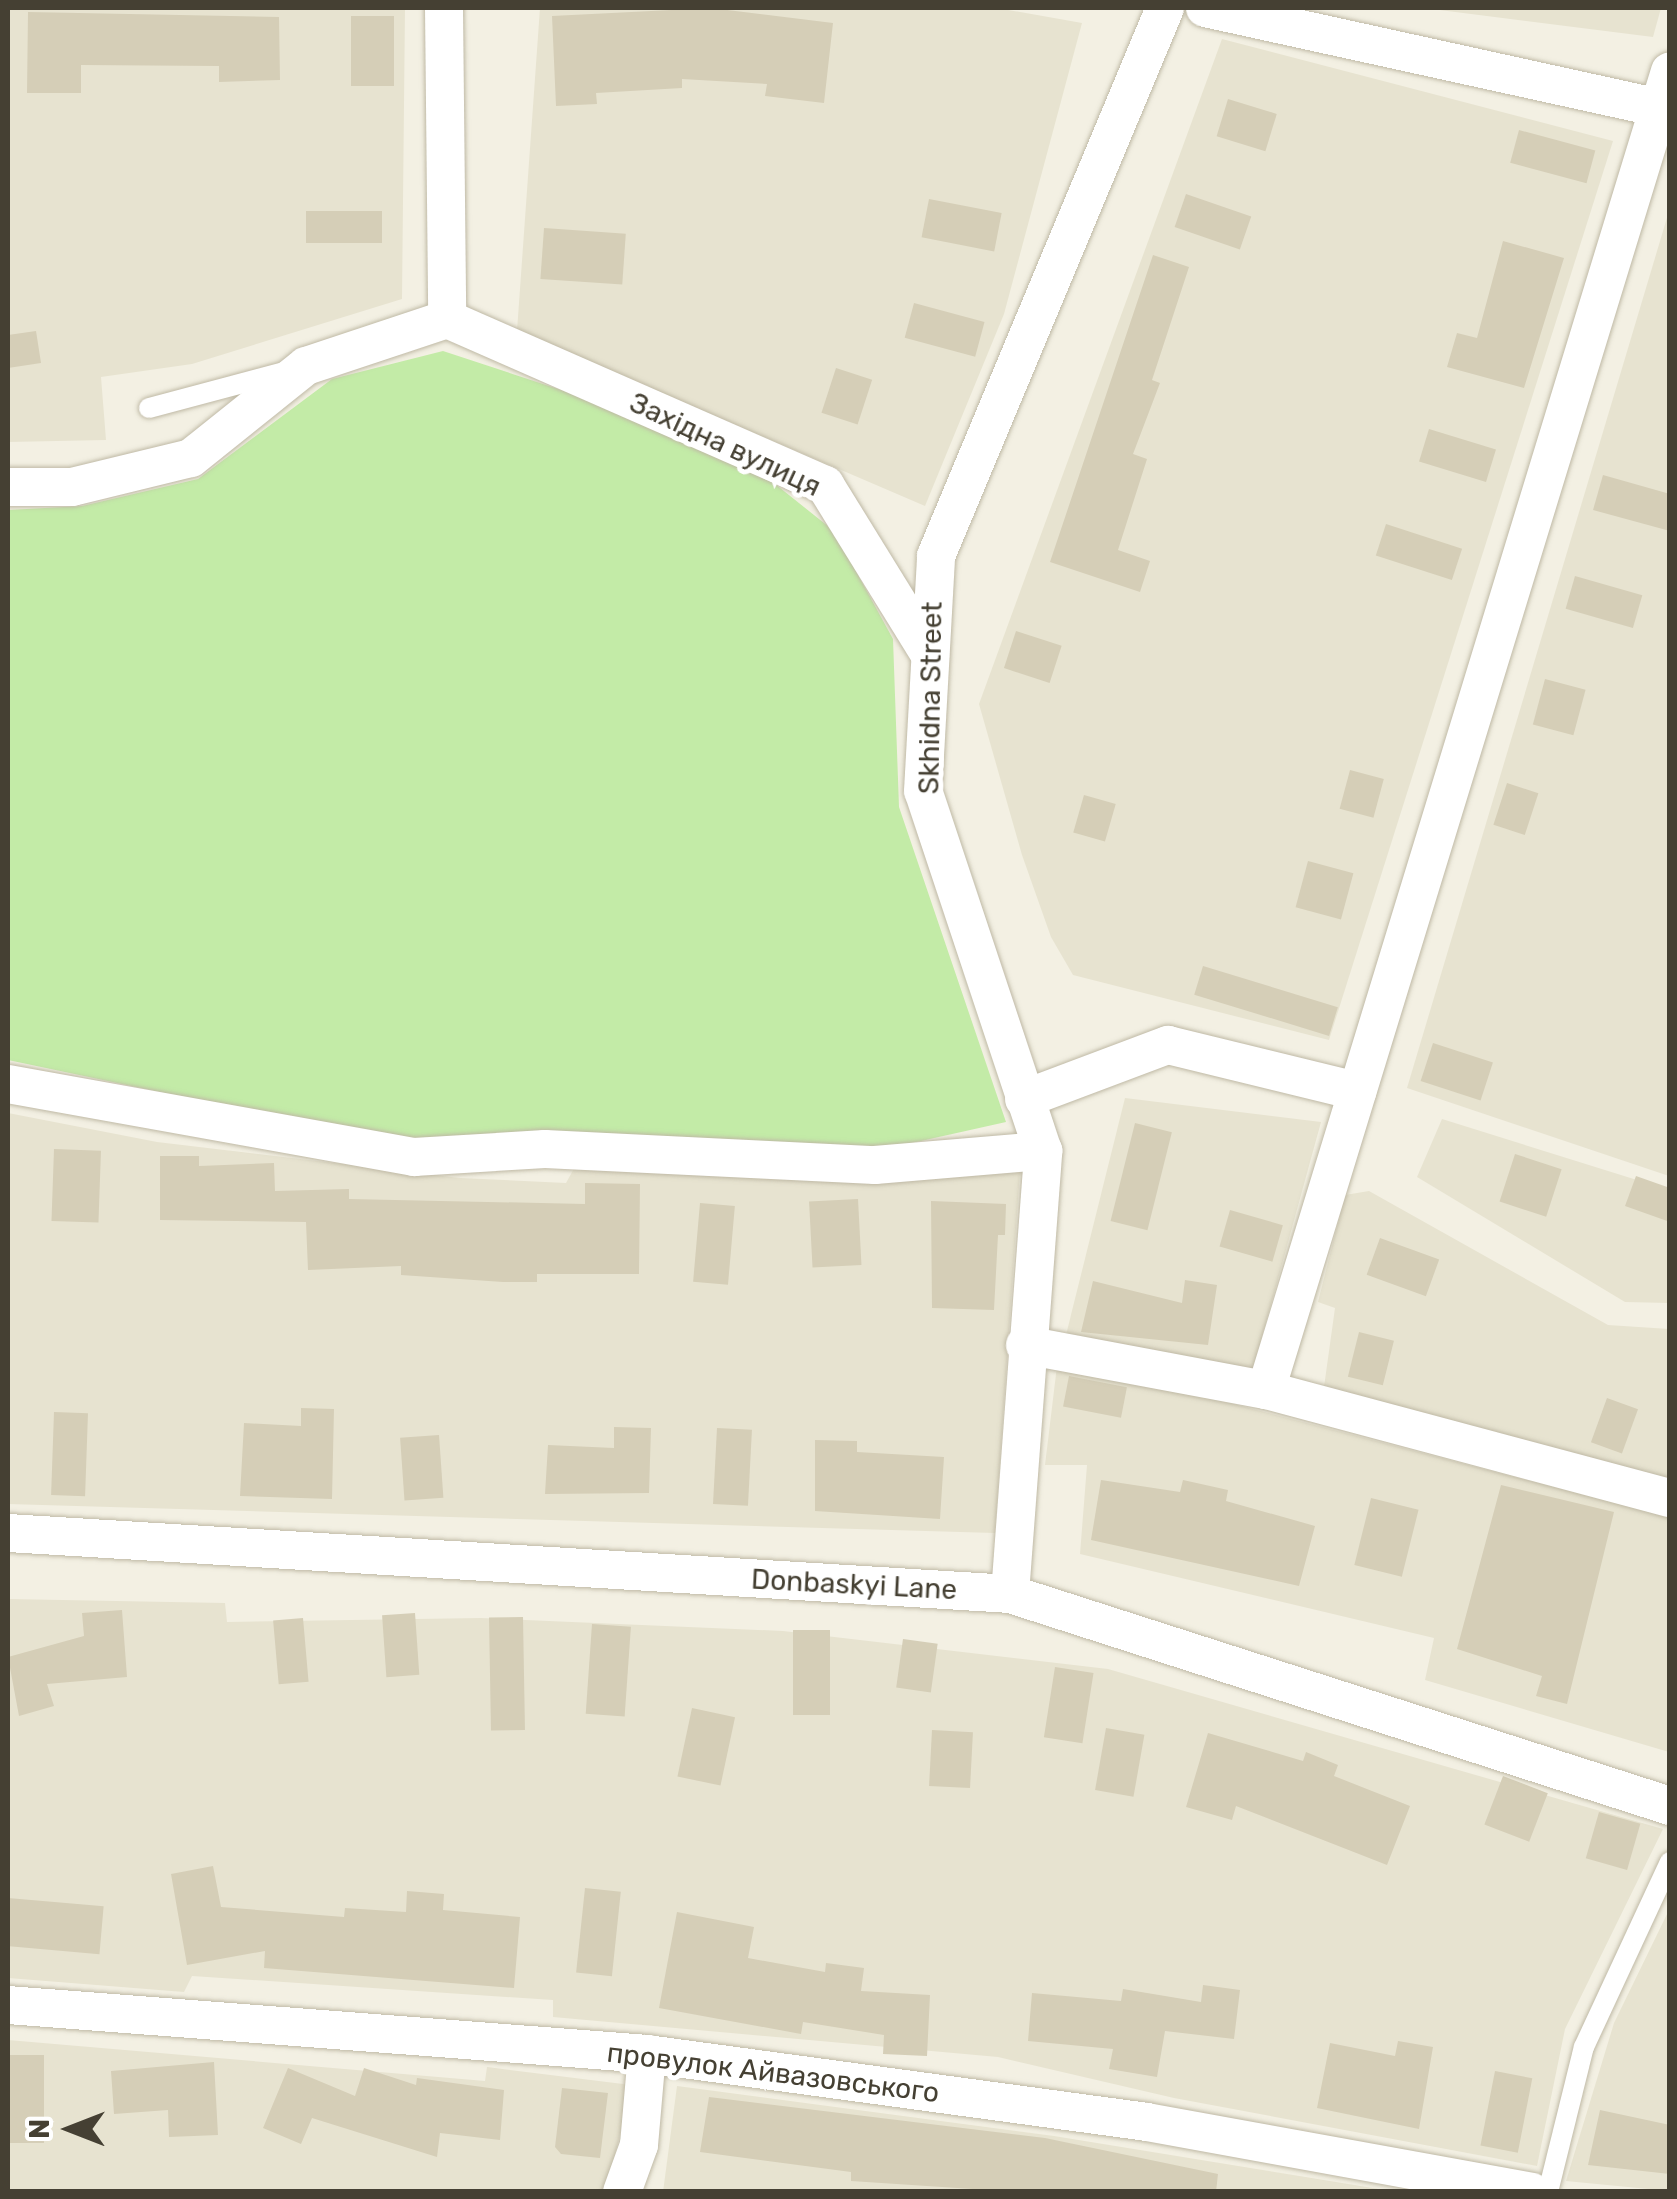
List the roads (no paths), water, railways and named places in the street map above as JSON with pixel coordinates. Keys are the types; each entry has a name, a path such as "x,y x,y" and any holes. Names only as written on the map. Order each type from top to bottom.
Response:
{"street":[{"path":"8,487 72,487 191,458 306,366 447,320 444,8"},
{"name":"Skhidna Street","path":"1010,1594 1043,1151 923,791 936,556 1165,8"},
{"path":"1206,8 1666,96 1266,1390"},
{"name":"Західна вулиця","path":"447,320 825,485 930,655"},
{"path":"1024,1100 1168,1045 1357,1091"},
{"path":"8,1084 414,1157 545,1149 876,1165 1043,1151"},
{"path":"1026,1346 1266,1390 1670,1498"},
{"name":"Donbaskyi Lane","path":"8,1533 1010,1594 1670,1806"},
{"name":"провулок Айвазовського","path":"8,2005 647,2054 1147,2122 1532,2192"},
{"path":"622,2192 640,2145 647,2054"}],"lane":[{"path":"149,408 306,366"},
{"path":"1548,2192 1584,2048 1670,1862"}]}
